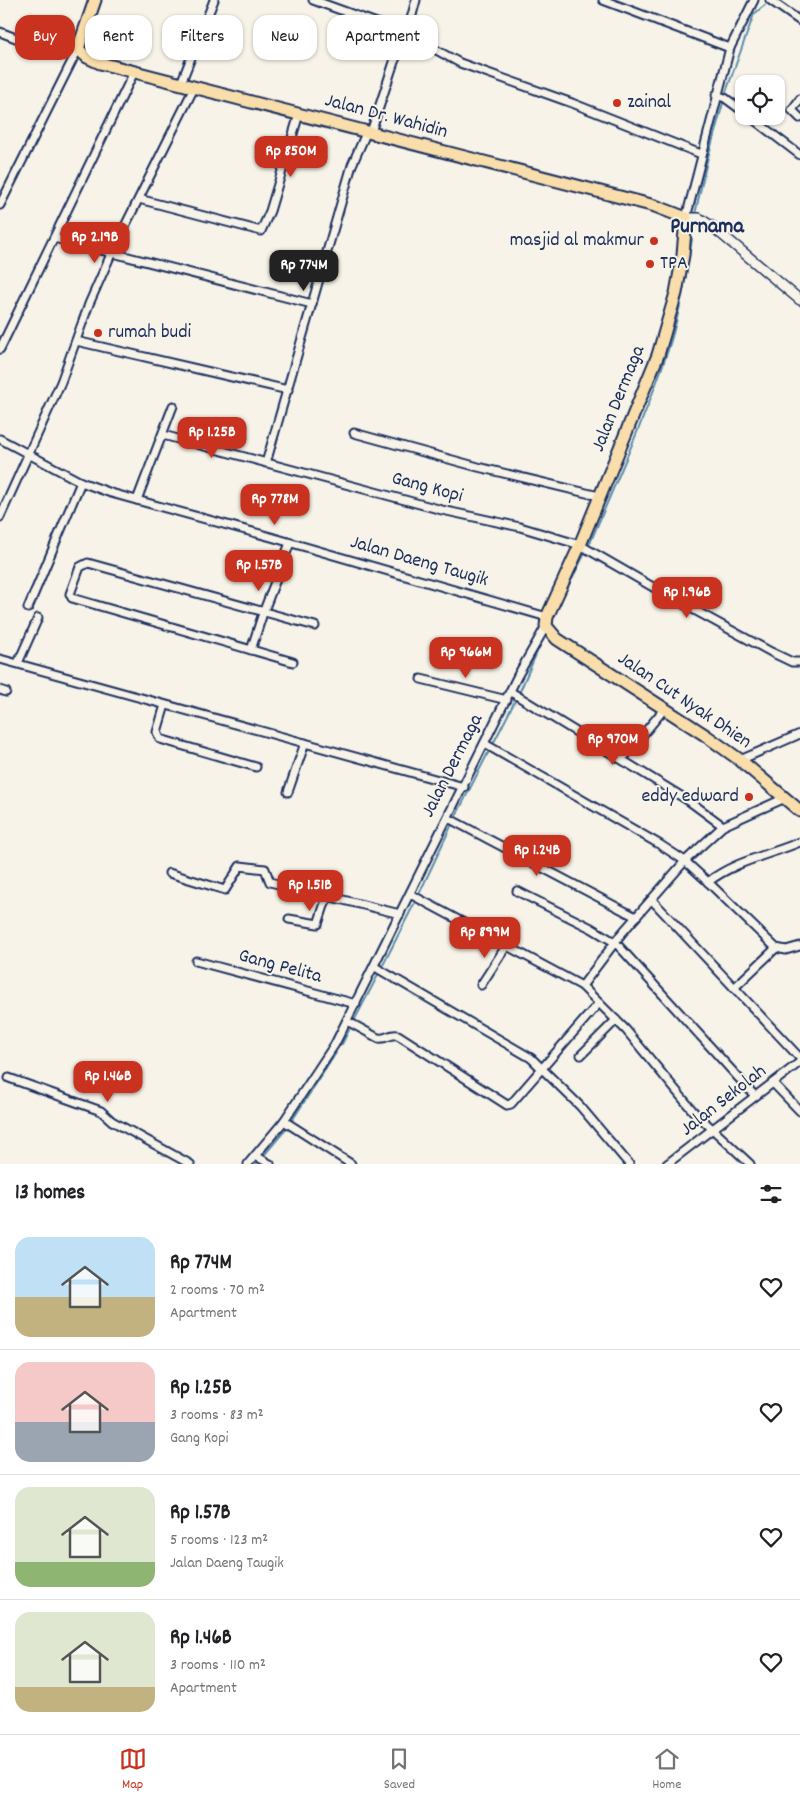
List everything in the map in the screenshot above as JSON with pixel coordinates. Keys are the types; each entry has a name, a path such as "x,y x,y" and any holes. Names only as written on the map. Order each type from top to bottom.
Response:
{"main road":[{"path":"78,49 95,0"},
{"name":"Jalan Dr. Wahidin","path":"78,49 87,57 134,72 655,206 686,218"},
{"name":"Jalan Dermaga","path":"546,622 644,390 665,332 683,255 686,218"},
{"name":"Jalan Cut Nyak Dhien","path":"546,622 557,639 740,760 794,803"}],"street":[{"path":"181,84 214,0"},
{"path":"313,0 354,15"},
{"path":"412,15 416,0"},
{"path":"603,0 730,48"},
{"path":"754,0 730,48 716,95 686,218 699,218 713,227 800,300"},
{"path":"770,0 800,21"},
{"path":"0,32 21,40 78,49 0,205"},
{"path":"438,51 460,63 572,103 701,154"},
{"path":"266,463 352,165 369,131 395,60"},
{"path":"0,348 134,72"},
{"path":"0,517 61,382 112,252 194,88"},
{"path":"716,95 735,106"},
{"path":"800,99 792,110 800,118"},
{"path":"139,199 261,231 270,210 299,114"},
{"path":"761,125 800,155"},
{"path":"54,238 312,304"},
{"path":"76,341 288,390"},
{"path":"137,500 164,435 173,406"},
{"path":"354,433 478,467 599,496"},
{"name":"Gang Kopi","path":"164,435 442,510 540,532 580,545 771,652 792,662 800,662"},
{"name":"Jalan Daeng Taugik","path":"0,439 81,482 137,500 290,543 546,622"},
{"path":"28,608 81,482"},
{"path":"252,650 263,613 290,543"},
{"path":"293,662 72,598 70,594 75,576 80,566 88,563 315,626"},
{"path":"18,664 38,618"},
{"name":"Jalan Dermaga","path":"248,1164 284,1121 335,1044 546,622"},
{"path":"0,659 464,787"},
{"path":"420,679 507,700"},
{"path":"511,692 689,801 723,826"},
{"path":"165,705 157,732 160,739 256,767"},
{"path":"626,755 664,708"},
{"path":"740,760 800,734"},
{"path":"288,792 305,743"},
{"path":"484,744 659,844 685,861 776,948 786,950 800,946"},
{"path":"582,986 636,917 685,861 723,826 794,803"},
{"path":"448,818 636,917"},
{"path":"708,882 730,867 800,842"},
{"path":"169,873 225,890 230,886 238,867 242,865 265,869 270,882 400,914"},
{"path":"517,891 591,928 616,943 651,979 755,1096"},
{"path":"410,894 582,986 616,1020 675,1092 712,1130 750,1164"},
{"path":"289,919 318,924 327,897"},
{"path":"652,900 800,1058"},
{"path":"481,985 507,945"},
{"path":"734,988 776,948"},
{"name":"Gang Pelita","path":"196,961 356,1004"},
{"path":"375,967 520,1050 541,1067 580,1106 629,1164"},
{"path":"347,1022 378,1038 383,1039 393,1034 398,1035 507,1105 512,1104 541,1067 599,1002"},
{"path":"581,1055 616,1020"},
{"name":"Jalan Sekolah","path":"666,1164 800,1062"},
{"path":"9,1078 100,1111 112,1121 190,1164"},
{"path":"773,1082 800,1111"},
{"path":"284,1121 351,1164"},
{"path":"256,1156 270,1164"}],"waterway":[{"path":"726,92 754,14 765,5"},
{"path":"695,214 723,103"},
{"path":"590,543 641,423 668,350 685,281 692,239"},
{"path":"558,606 584,555"},
{"path":"520,691 544,636"},
{"path":"494,742 515,701"},
{"path":"456,816 488,753"},
{"path":"420,892 451,826"},
{"path":"383,965 415,902"},
{"path":"355,1019 378,975"},
{"path":"342,1044 349,1030"},
{"path":"293,1119 336,1053"},
{"path":"265,1154 286,1129"}],"place":[{"name":"zainal","path":"617,103"},
{"name":"masjid al makmur","path":"654,241"},
{"name":"TPA","path":"650,264"},
{"name":"rumah budi","path":"98,333"},
{"name":"eddy edward","path":"749,797"}],"district":[{"name":"Purnama","path":"707,227"}]}
